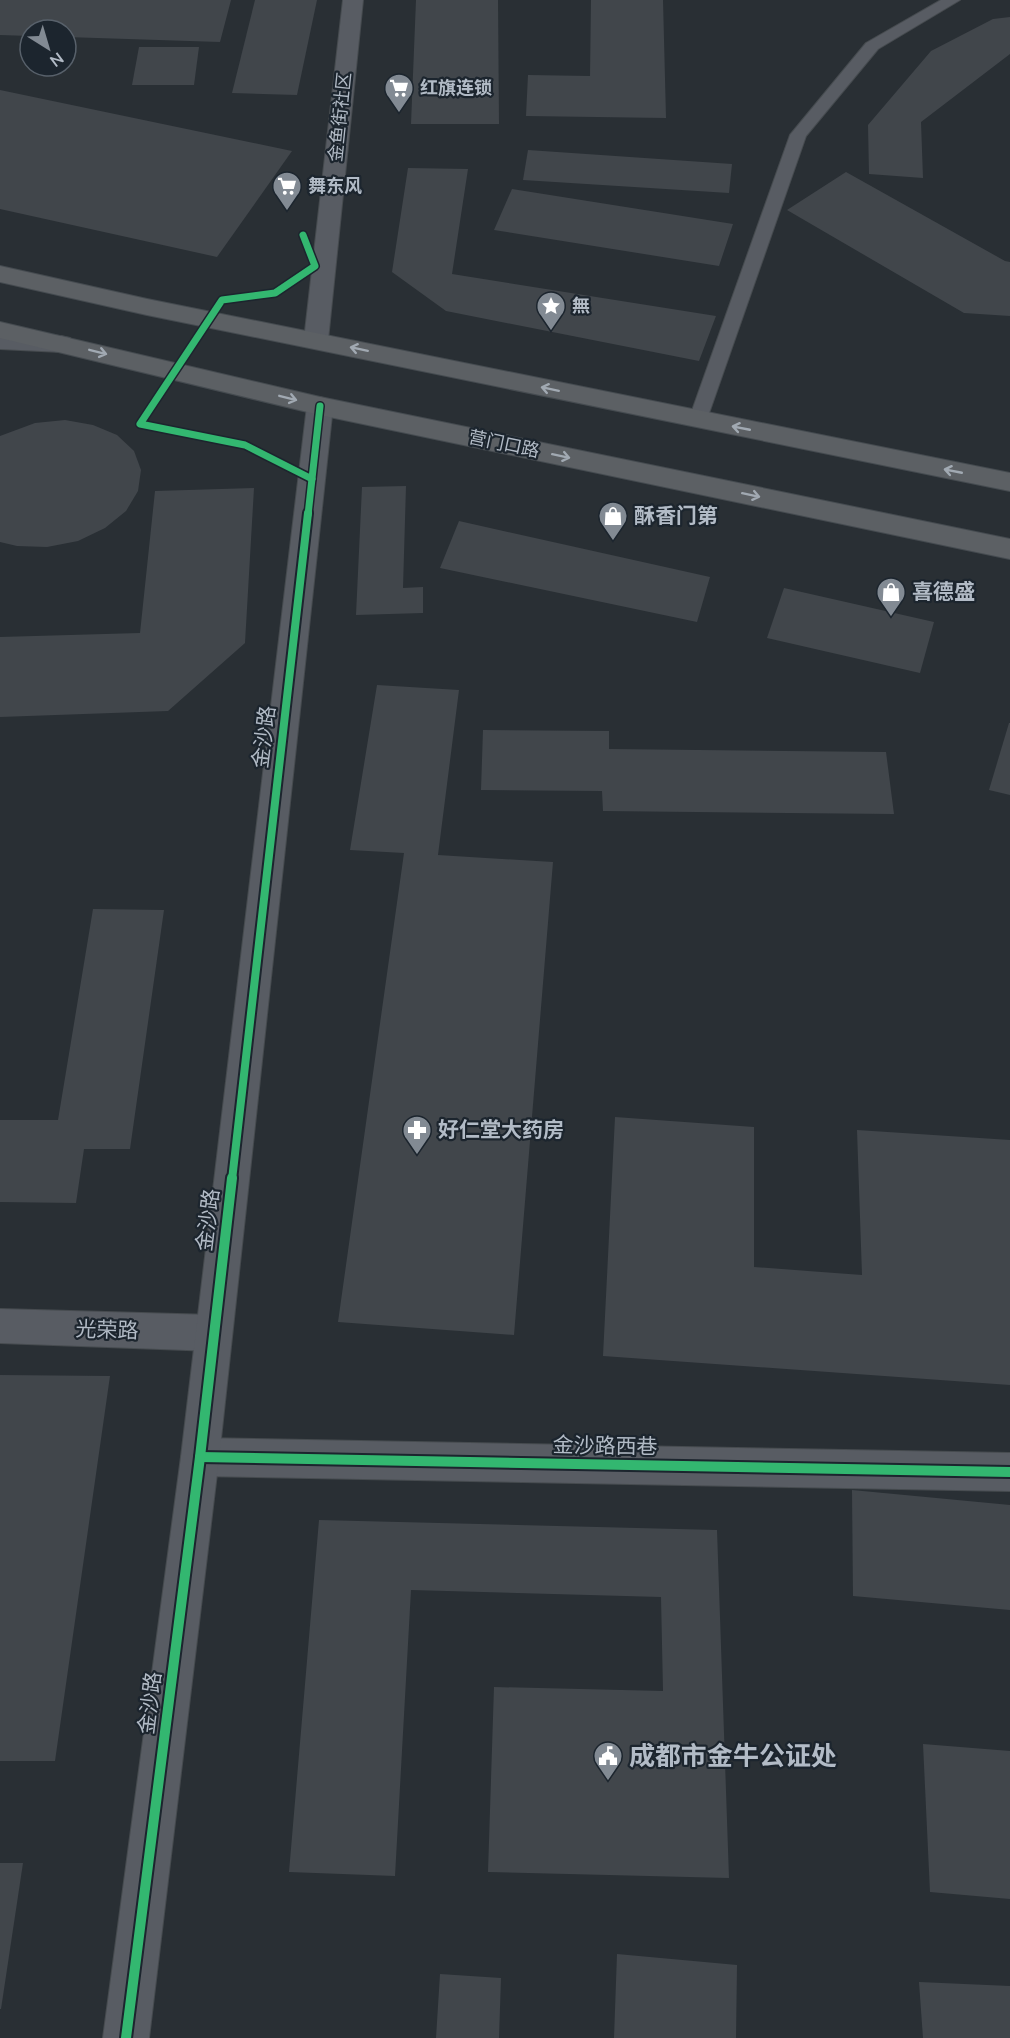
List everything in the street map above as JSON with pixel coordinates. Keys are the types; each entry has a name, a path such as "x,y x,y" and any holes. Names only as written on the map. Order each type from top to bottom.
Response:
{"highway":[{"path":"0,274 147,307 1010,482"},
{"name":"营门口路","path":"0,330 320,406 1010,549"}],"street":[{"name":"金鱼街社区","path":"316,340 353,0"},
{"path":"0,341 66,344"},
{"name":"金沙路","path":"126,2038 200,1457 320,406"},
{"name":"光荣路","path":"0,1326 213,1333"},
{"name":"金沙路西巷","path":"200,1457 1010,1472"}],"lane":[{"path":"698,419 798,135 872,46 951,0"}],"building":[{"path":"0,0 231,0 220,42 78,37 78,18 18,18 18,36 0,35"},
{"path":"255,0 317,0 297,95 232,93"},
{"path":"416,0 498,0 499,124 411,124"},
{"path":"591,0 663,0 666,118 526,116 528,75 590,76"},
{"path":"1010,17 1010,54 921,122 923,178 869,174 868,125 931,51 993,19"},
{"path":"139,47 199,47 194,85 132,85"},
{"path":"0,90 292,151 217,257 0,209"},
{"path":"528,150 732,164 729,193 523,180"},
{"path":"408,168 468,169 452,274 716,316 699,361 446,311 392,272"},
{"path":"846,172 1010,262 1010,316 964,313 787,210"},
{"path":"512,189 733,224 719,266 494,230"},
{"path":"65,420 93,425 117,435 134,451 141,470 138,491 126,511 105,528 78,541 47,547 17,546 0,542 0,436 35,423"},
{"path":"406,486 403,588 423,587 423,613 356,615 362,487"},
{"path":"254,488 245,643 168,711 0,717 0,637 140,633 155,491"},
{"path":"459,521 710,577 697,622 440,568"},
{"path":"784,588 934,622 920,673 767,638"},
{"path":"377,685 459,690 438,855 553,862 514,1335 338,1322 404,853 350,850"},
{"path":"1010,723 1010,795 989,790"},
{"path":"483,730 609,731 609,749 886,752 894,814 603,811 602,791 481,790"},
{"path":"93,909 164,910 130,1149 84,1149 76,1203 0,1202 0,1120 58,1120"},
{"path":"615,1117 754,1127 754,1267 862,1275 857,1130 1010,1140 1010,1385 603,1356"},
{"path":"0,1375 110,1376 55,1761 0,1761"},
{"path":"852,1490 1010,1505 1010,1610 853,1596"},
{"name":"成都市金牛公证处","path":"319,1520 717,1530 729,1878 488,1872 494,1687 663,1691 661,1597 411,1590 395,1876 289,1872"},
{"path":"923,1744 1010,1751 1010,1899 930,1892"},
{"path":"0,1863 23,1863 1,2009 0,2009"},
{"path":"617,1954 737,1965 736,2038 614,2038"},
{"path":"440,1974 501,1978 499,2038 436,2038"},
{"path":"919,1982 1010,1986 1010,2038 923,2038"}],"cycle path":[{"path":"303,235 315,266 275,293 222,300 140,424 245,445 312,479"},
{"path":"126,2038 200,1457 320,406"},
{"path":"200,1457 1010,1472"}],"place":[{"name":"红旗连锁","path":"399,114"},
{"name":"舞东风","path":"287,212"},
{"name":"無","path":"551,332"},
{"name":"酥香门第","path":"613,542"},
{"name":"喜德盛","path":"891,618"},
{"name":"好仁堂大药房","path":"417,1156"},
{"name":"成都市金牛公证处","path":"608,1782"}]}
